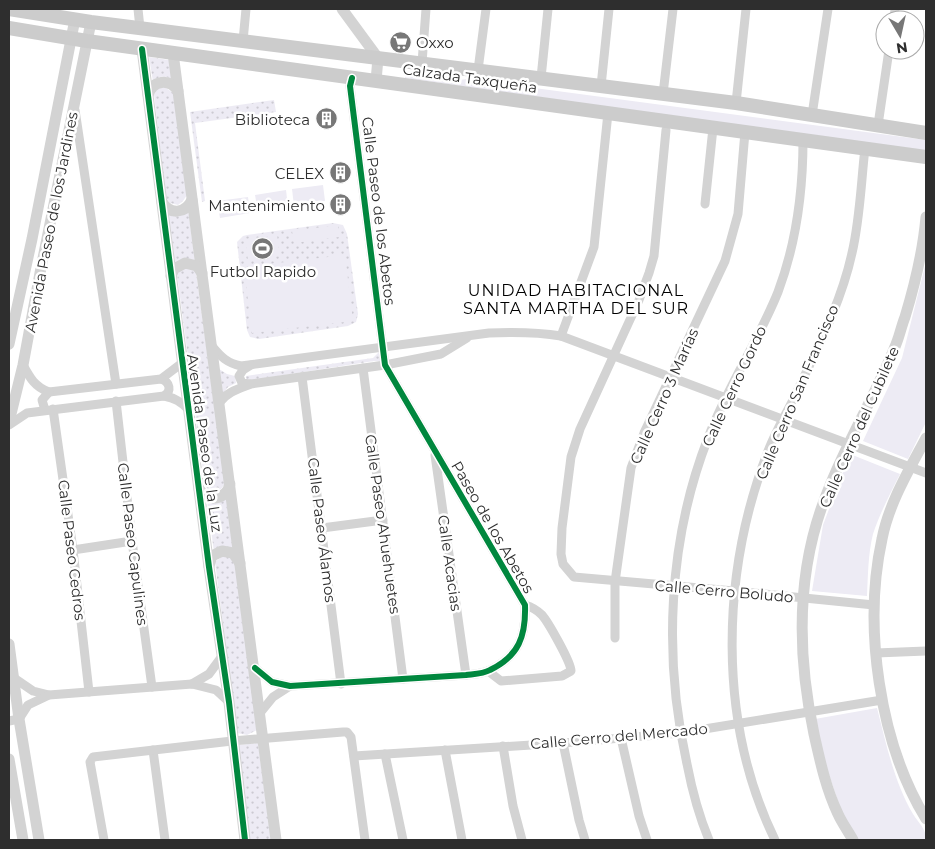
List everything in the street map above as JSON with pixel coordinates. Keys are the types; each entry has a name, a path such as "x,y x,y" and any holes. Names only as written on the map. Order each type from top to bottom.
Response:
{"main road":[{"name":"Calzada Taxqueña","path":"14,9 91,22 736,103 926,133"},
{"name":"Calzada Taxqueña","path":"9,28 87,42 926,157"}],"street":[{"path":"138,9 140,28"},
{"path":"243,41 246,9"},
{"path":"342,9 378,58 376,81"},
{"path":"422,63 426,9"},
{"path":"478,70 486,9"},
{"path":"541,78 548,9"},
{"path":"601,86 610,9"},
{"path":"663,94 673,9"},
{"path":"736,103 746,9"},
{"path":"812,115 828,9"},
{"name":"Avenida Paseo de los Jardines","path":"9,344 32,239 75,19"},
{"name":"Avenida Paseo de los Jardines","path":"9,424 23,365 91,22"},
{"name":"Avenida Paseo de la Luz","path":"142,49 209,567 223,655 245,840"},
{"name":"Avenida Paseo de la Luz","path":"173,53 276,840"},
{"path":"878,125 888,60"},
{"name":"Calle Paseo de los Abetos","path":"352,78 350,86 385,365"},
{"path":"148,95 154,85 162,82 173,84 178,90"},
{"path":"62,88 78,91"},
{"path":"75,105 116,384"},
{"path":"561,336 594,247 608,113"},
{"path":"705,204 714,128"},
{"path":"613,356 638,300 654,256 666,130"},
{"name":"Calle Cerro 3 Marías","path":"615,638 615,582 631,468 644,433 725,261 738,214 745,132"},
{"name":"Calle Cerro Gordo","path":"709,840 694,796 680,733 672,649 674,586 684,520 695,476 708,438 725,398 754,344 778,292 791,250 801,189 803,140"},
{"name":"Calle Cerro San Francisco","path":"775,840 767,825 750,772 735,702 733,664 734,591 739,558 752,501 768,451 820,342 852,253 865,148"},
{"path":"162,202 166,208 178,212 185,209 192,200"},
{"name":"Calle Cerro del Cubilete","path":"853,840 838,813 820,762 809,711 804,676 802,631 805,577 812,541 826,493 895,347 917,271 924,239 926,217"},
{"path":"32,239 47,242"},
{"path":"171,276 174,269 185,263 197,266 202,273"},
{"path":"24,270 40,273"},
{"path":"212,346 230,364 241,366 469,336 512,332 561,336 926,473"},
{"path":"219,403 231,391 251,384 385,365 441,354 469,336"},
{"name":"Calle Cerro Boludo","path":"613,356 580,430 571,457 561,554 563,564 574,578 803,597 874,605"},
{"path":"23,365 31,380 40,389 49,392 161,379 182,363"},
{"path":"251,365 243,370 239,376 242,383 251,384"},
{"name":"Paseo de los Abetos","path":"255,668 272,682 290,686 466,675 488,671 509,657 517,648 525,629 525,605 385,365"},
{"name":"Calle Paseo Ahuehuetes","path":"362,368 404,679"},
{"name":"Calle Paseo Álamos","path":"302,377 341,684"},
{"path":"161,379 166,381 169,386 168,392 164,396"},
{"path":"49,392 42,400 49,409"},
{"path":"9,424 27,413 49,409 164,396 180,402 188,409"},
{"name":"Calle Paseo Capulines","path":"116,401 132,541 152,687"},
{"name":"Calle Paseo Cedros","path":"49,409 73,550 90,692"},
{"path":"926,438 894,502 882,538 874,605 876,653 882,700 889,730 900,762 926,819"},
{"name":"Calle Acacias","path":"434,450 466,675"},
{"path":"199,489 208,498 217,498 227,492 230,484"},
{"path":"322,528 383,520"},
{"path":"73,550 132,541"},
{"path":"209,567 212,556 222,550 234,553 240,562"},
{"path":"488,671 500,681 562,676 571,671 569,662 543,616 534,608 525,605"},
{"path":"9,644 14,720 39,840"},
{"path":"876,653 926,651"},
{"path":"192,684 209,674 223,655"},
{"path":"11,678 34,691 49,695 192,684 216,690 229,702"},
{"path":"260,713 273,697 290,686"},
{"path":"14,720 28,705 49,695"},
{"name":"Calle Cerro del Mercado","path":"354,756 563,743 680,733 882,700"},
{"path":"104,840 91,758 232,741 346,732 351,738 365,840"},
{"path":"621,738 639,816 647,840"},
{"path":"563,743 585,840"},
{"path":"503,746 513,806 522,840"},
{"path":"153,750 165,840"},
{"path":"446,750 462,840"},
{"path":"385,754 403,840"},
{"path":"9,759 10,775 23,840"}],"shaded area":[{"path":"149,57 169,60 172,79 162,77 157,78 153,82"},
{"path":"405,75 452,81 467,79 926,140 926,152 405,78"},
{"path":"163,86 175,94 187,195 178,205 170,203 166,198 154,95 157,89"},
{"path":"274,100 276,112 195,123 205,201 202,202 190,112"},
{"path":"323,185 325,201 294,206 292,189"},
{"path":"286,190 288,207 258,212 255,195"},
{"path":"248,197 250,213 220,218 217,201"},
{"path":"188,209 195,261 175,264 168,212"},
{"path":"333,223 343,225 347,234 358,314 356,322 348,326 259,339 250,337 247,330 237,242 247,235"},
{"path":"338,225 339,237 294,243 292,231"},
{"name":"Futbol Rapido","path":"277,235 280,256 248,260 245,239"},
{"path":"345,255 353,321 252,333 244,267"},
{"path":"926,262 926,422 908,459 863,441 902,358"},
{"path":"187,268 196,272 225,484 216,492 210,491 205,486 177,274"},
{"path":"381,350 384,362 374,361 246,381 246,376 373,358"},
{"path":"219,369 235,376 236,383 228,387 222,395"},
{"path":"850,454 900,474 873,534 869,557 867,596 812,591 823,525"},
{"path":"227,497 234,550 214,552 207,500"},
{"path":"224,555 235,560 257,730 247,735 237,733 215,562"},
{"path":"877,708 896,776 906,802 923,829 926,840 857,840 842,813 825,763 815,719"},
{"path":"258,743 271,840 249,840 238,745"}],"cycle path":[{"path":"142,49 209,567 229,702 245,840"},
{"path":"255,668 272,682 290,686 478,674 490,670 508,658 519,644 524,626 525,605 385,365 350,86 352,78"}],"place":[{"name":"Oxxo","path":"400,42"},
{"name":"Biblioteca","path":"326,119"},
{"name":"CELEX","path":"340,173"},
{"name":"Mantenimiento","path":"341,205"},
{"name":"Futbol Rapido","path":"263,248"}],"district":[{"name":"UNIDAD HABITACIONAL SANTA MARTHA DEL SUR","path":"576,299"}]}
